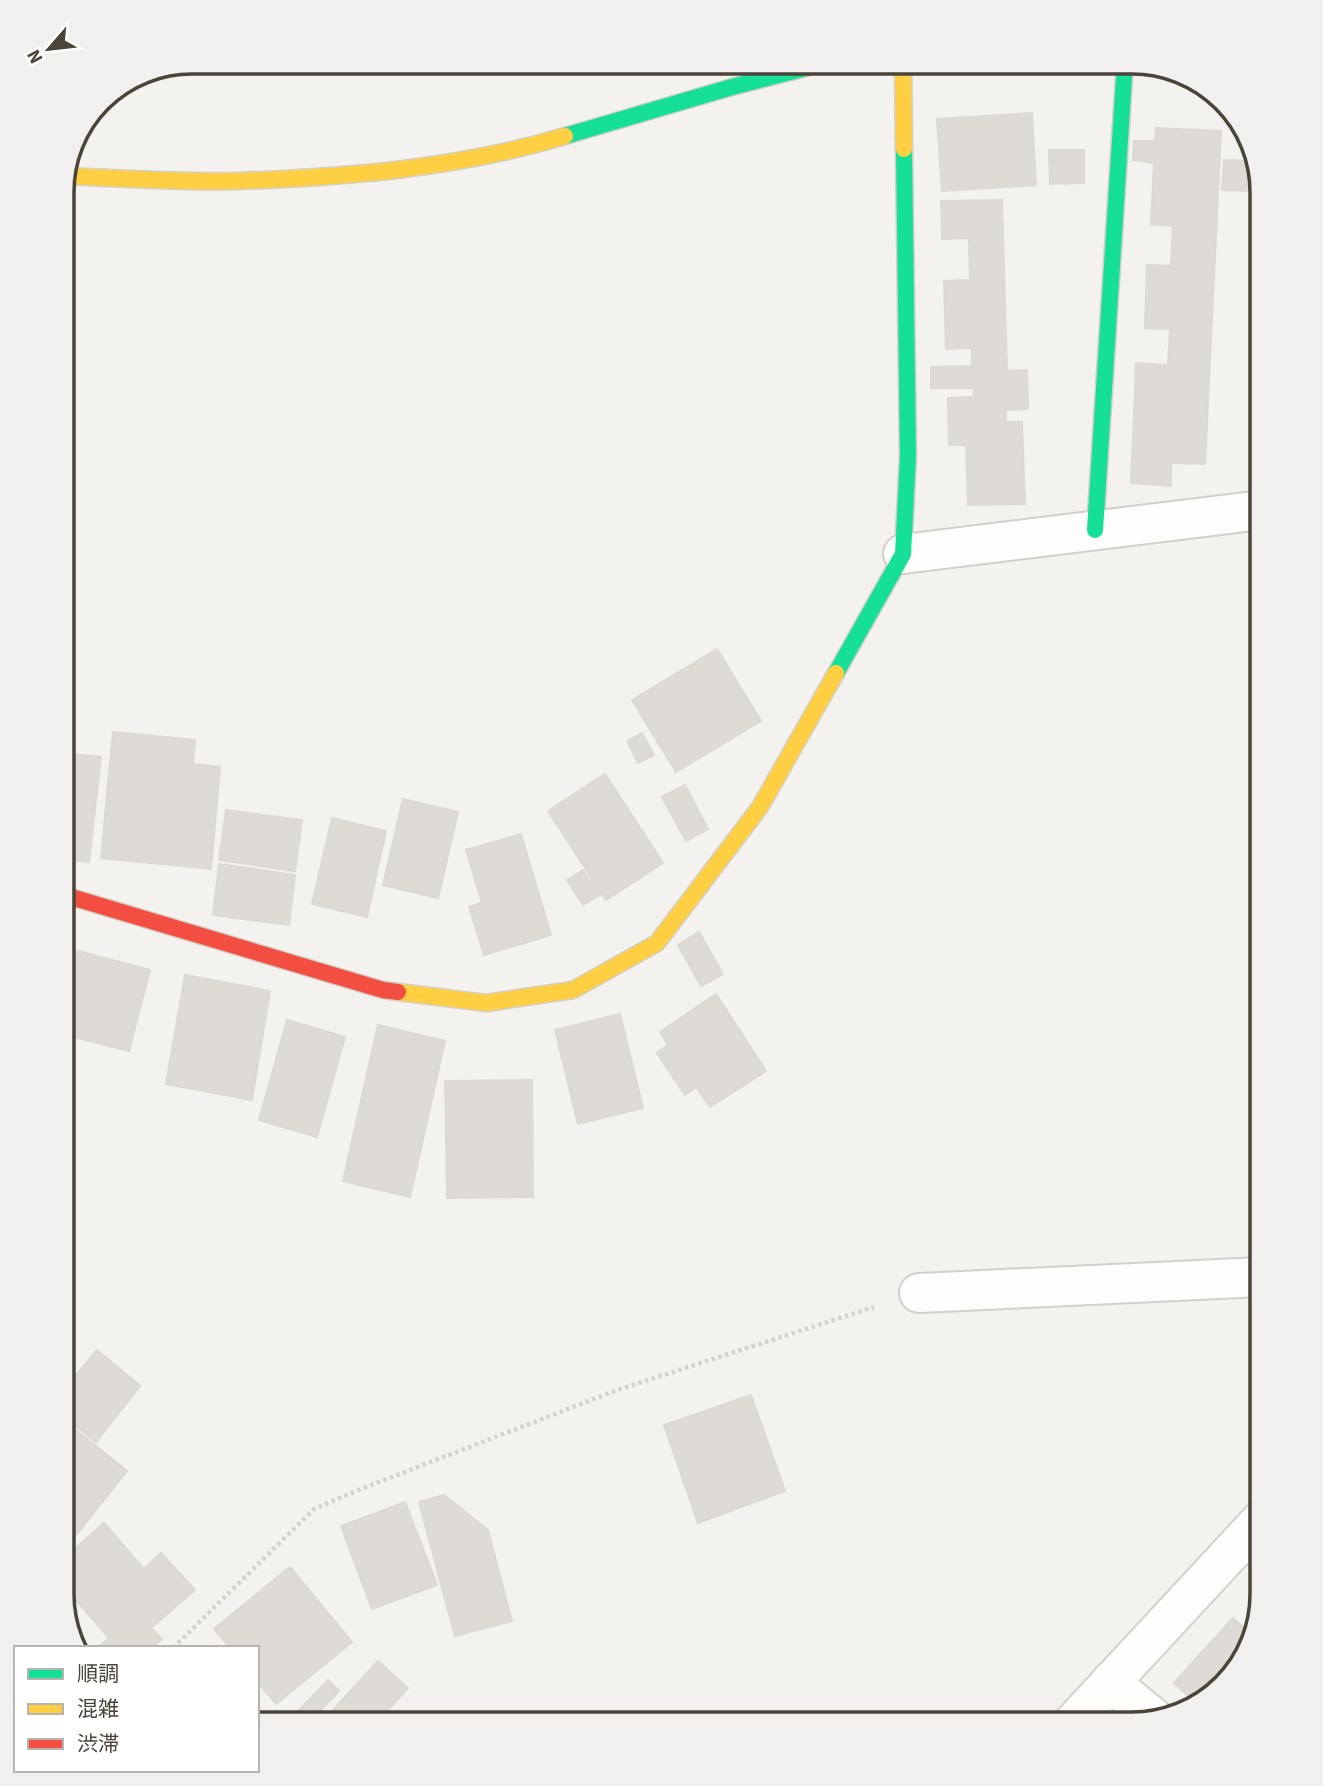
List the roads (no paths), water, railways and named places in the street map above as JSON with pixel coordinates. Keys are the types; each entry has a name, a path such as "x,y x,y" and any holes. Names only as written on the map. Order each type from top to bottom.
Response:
{"street":[{"path":"75,176 237,181 402,171 522,149 782,74"},
{"path":"74,898 383,990 486,1003 573,990 657,943 760,807 903,554 908,456 903,74"},
{"path":"1095,530 1124,74"},
{"path":"903,554 1250,511"},
{"path":"919,1293 1250,1279"},
{"path":"1083,1712 1250,1531"},
{"path":"1110,1682 1145,1711"}]}
